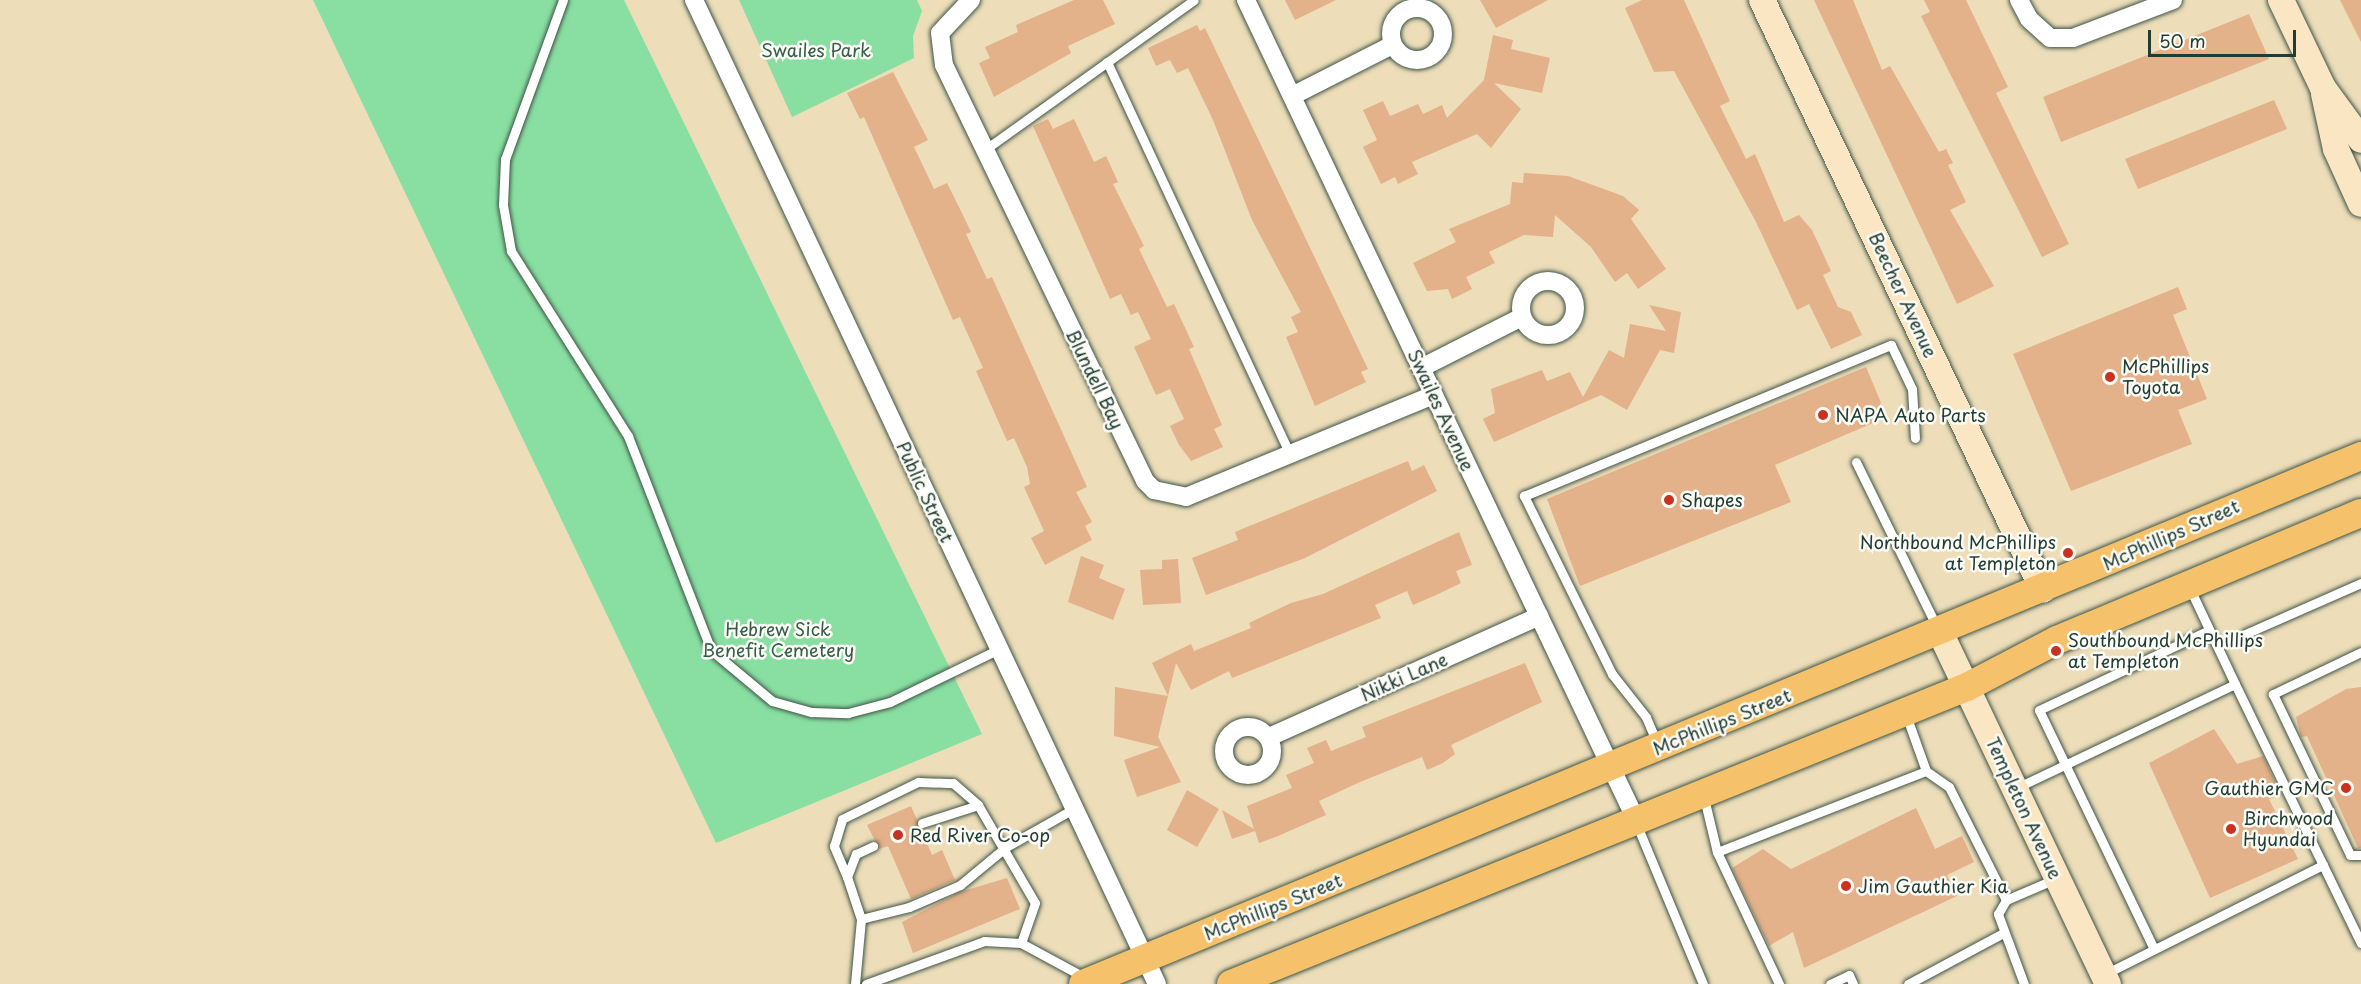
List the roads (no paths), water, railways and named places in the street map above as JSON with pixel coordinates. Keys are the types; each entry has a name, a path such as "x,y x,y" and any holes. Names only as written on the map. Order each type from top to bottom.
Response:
{"main road":[{"name":"McPhillips Street","path":"1087,982 1152,971 1611,768 2361,456"},
{"path":"1231,984 1967,687 2188,584 2361,513"}],"street":[{"name":"Public Street","path":"694,0 1152,971"},
{"name":"Blundell Bay","path":"971,0 945,22 939,51 983,151 1144,481 1167,496 1186,497 1434,395"},
{"name":"Swailes Avenue","path":"1246,0 1636,820"},
{"name":"Beecher Avenue","path":"1762,0 2043,590"},
{"path":"2019,0 2029,20 2050,38 2073,38 2173,0"},
{"path":"2281,0 2323,88 2361,140"},
{"path":"1292,96 1392,45"},
{"path":"2323,88 2336,149 2361,204"},
{"path":"1421,368 1522,317"},
{"name":"Nikki Lane","path":"1269,737 1539,616"},
{"name":"Templeton Avenue","path":"1940,632 2106,979"}],"lane":[{"path":"563,0 505,159 503,205 511,251 598,380 628,436 711,650 772,701 812,712 848,713 890,702 999,649"},
{"path":"983,151 1194,0"},
{"path":"1107,62 1290,455"},
{"path":"1659,748 1646,717 1612,674 1524,496 1891,345 1912,389 1915,438"},
{"path":"1856,462 1940,632"},
{"path":"2245,634 2361,583"},
{"path":"2188,584 2361,943"},
{"path":"2154,949 2039,710 2209,630"},
{"path":"2361,652 2274,694 2350,855 2361,855"},
{"path":"2016,788 2235,684"},
{"path":"1905,712 1926,771 1949,787 2006,900"},
{"path":"1717,852 1926,771"},
{"path":"855,984 861,919 834,846 842,819 878,797 918,782 953,783 978,806 1006,847 1035,903 1021,943"},
{"path":"1703,793 1717,852 1779,984"},
{"path":"922,823 978,806"},
{"path":"861,919 909,907 960,885 1006,847 1075,808"},
{"path":"1636,820 1703,984"},
{"path":"847,877 856,854 873,846"},
{"path":"2106,979 2154,949 2323,865"},
{"path":"2024,984 2003,933 1998,914 2006,900 2058,878"},
{"path":"1908,984 2003,933"},
{"path":"866,984 984,941 1021,943 1087,982"},
{"path":"1830,984 1849,975 1853,984"}],"place":[{"name":"McPhillips Toyota","path":"2110,377"},
{"name":"NAPA Auto Parts","path":"1823,415"},
{"name":"Shapes","path":"1669,500"},
{"name":"Northbound McPhillips at Templeton","path":"2068,553"},
{"name":"Southbound McPhillips at Templeton","path":"2056,651"},
{"name":"Gauthier GMC","path":"2346,788"},
{"name":"Birchwood Hyundai","path":"2231,829"},
{"name":"Red River Co-op","path":"898,835"},
{"name":"Jim Gauthier Kia","path":"1846,886"}],"park label":[{"name":"Swailes Park","path":"816,50"},
{"name":"Hebrew Sick Benefit Cemetery","path":"778,640"}]}
